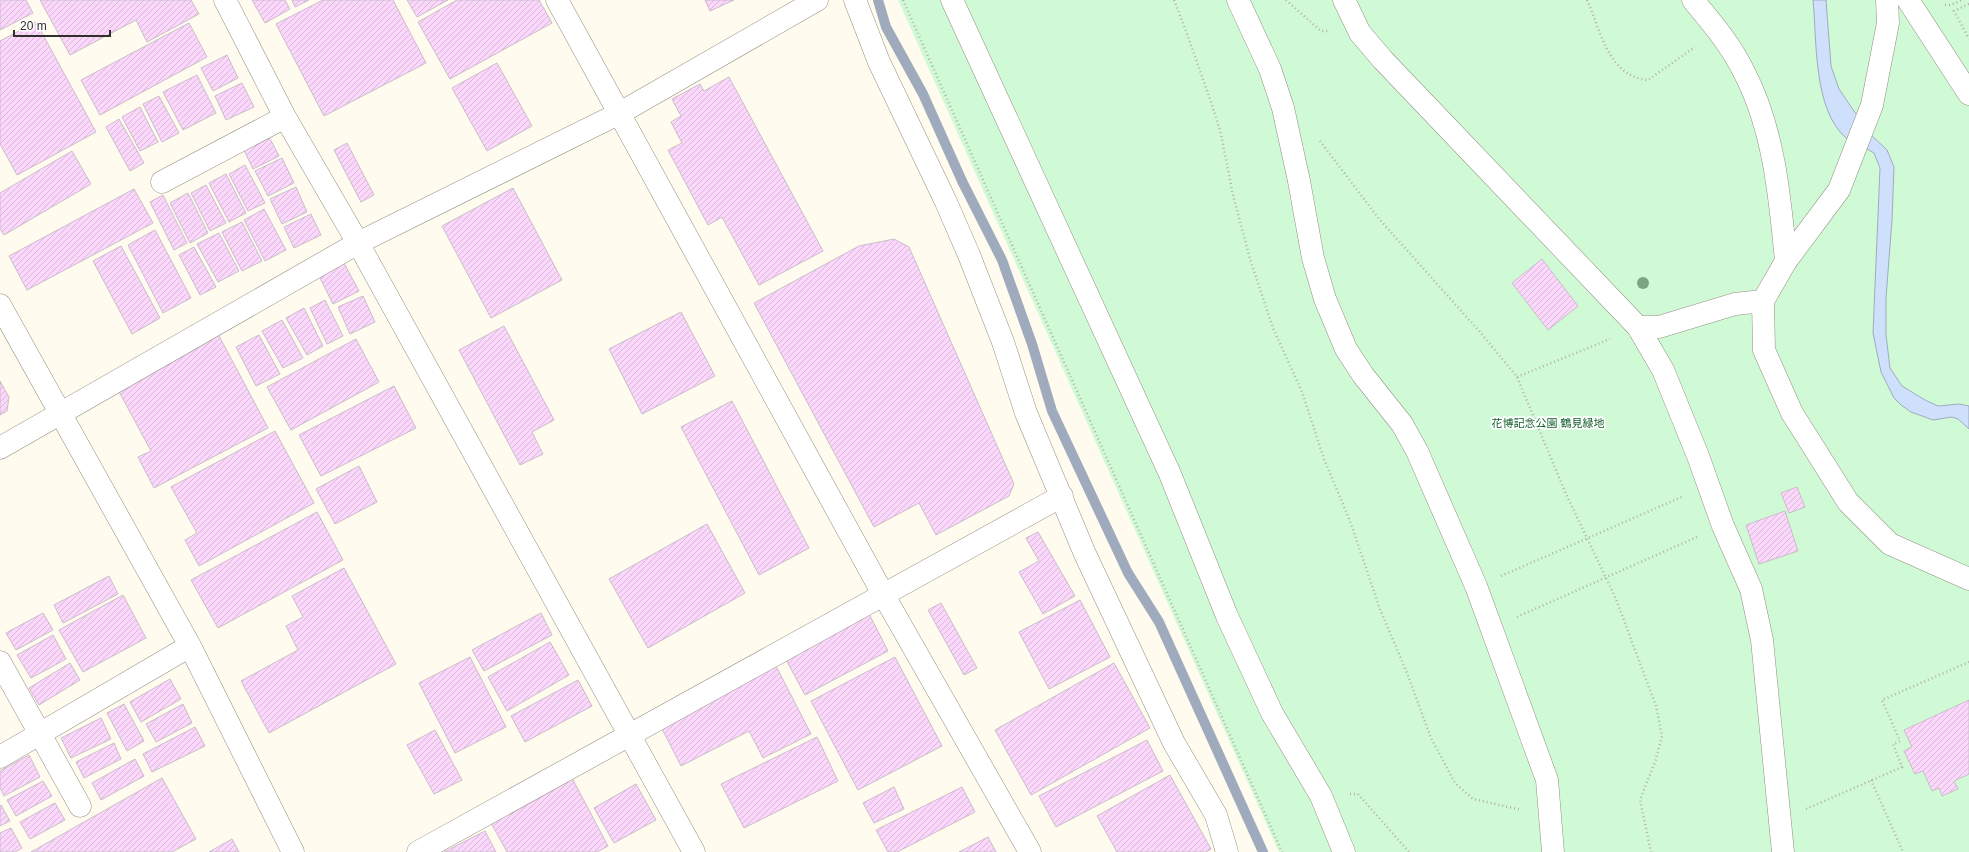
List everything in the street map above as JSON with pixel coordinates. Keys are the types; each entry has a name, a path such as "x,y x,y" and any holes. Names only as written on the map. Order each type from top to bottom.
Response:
{"street":[{"path":"225,0 285,117 358,243 694,852"},
{"path":"557,0 883,594 1030,852"},
{"path":"0,448 358,243 620,114 817,0"},
{"path":"855,0 879,62 923,153 969,255 1003,342 1026,413 1085,554 1174,743 1216,814 1227,852"},
{"path":"952,0 960,21 1040,188 1170,474 1227,616 1272,712 1320,796 1344,852"},
{"path":"1238,0 1270,69 1283,108 1299,180 1313,258 1335,325 1346,349 1363,375 1402,424 1417,450 1476,586 1493,628 1547,780 1553,852"},
{"path":"1344,0 1360,33 1383,60 1638,327 1663,370 1698,456 1723,526 1751,589 1762,640 1783,852"},
{"path":"1693,0 1726,40 1745,72 1762,113 1775,173 1786,261"},
{"path":"1887,0 1888,23 1872,105 1839,190 1786,261 1763,301 1764,350 1792,413 1848,502 1890,544 1969,579"},
{"path":"1908,0 1969,94"},
{"path":"162,182 285,117"},
{"path":"1638,327 1659,327 1735,304 1763,301"},
{"path":"0,305 190,646 293,852"},
{"path":"418,852 1062,496"},
{"path":"0,757 190,646"},
{"path":"0,662 80,806"}],"path":[{"path":"903,0 1282,852"},
{"path":"1174,0 1221,134 1233,195 1250,260 1272,328 1302,392 1324,459 1350,521 1380,609 1407,673 1431,738 1455,783 1473,799 1517,810 1550,810"},
{"path":"1286,0 1321,31"},
{"path":"1587,0 1608,53 1625,72 1641,80 1648,80 1718,31"},
{"path":"1941,4 1951,5 1962,0"},
{"path":"1954,11 1968,4 1969,8"},
{"path":"1951,5 1969,39"},
{"path":"1319,140 1380,220 1461,310 1517,377 1566,494 1607,578 1650,688 1662,736 1656,759 1640,800 1651,852"},
{"path":"1517,377 1598,343"},
{"path":"1499,577 1665,505"},
{"path":"1516,618 1683,544"},
{"path":"1780,820 1902,766 1892,744 1900,741 1882,700 1969,662"},
{"path":"1871,780 1904,852"},
{"path":"1320,796 1358,794 1409,852"}],"green space":[{"name":"花博記念公園 鶴見緑地","path":"898,0 1969,0 1969,852 1279,852"}],"water":[{"path":"1813,0 1826,0 1831,66 1839,89 1869,133 1887,150 1894,167 1892,220 1886,298 1886,335 1890,368 1902,386 1925,400 1938,406 1959,404 1969,406 1969,429 1958,419 1952,417 1933,420 1911,412 1894,398 1881,372 1873,333 1880,168 1874,153 1846,138 1835,125 1827,110 1822,92 1816,54"}],"building":[{"path":"0,0 26,0 33,13 0,30"},
{"path":"40,0 191,0 199,14 147,42 136,20 70,55"},
{"path":"252,0 285,0 290,9 265,23"},
{"path":"292,0 309,0 295,7"},
{"path":"323,0 393,0 426,63 324,116 276,24"},
{"path":"407,0 448,0 417,17"},
{"path":"457,0 539,0 552,23 450,79 418,22"},
{"path":"705,0 734,0 710,11"},
{"path":"36,22 96,132 17,175 0,144 0,41"},
{"path":"189,23 207,57 100,115 81,80"},
{"path":"227,55 238,78 213,91 201,68"},
{"path":"497,63 532,126 487,151 452,88"},
{"path":"197,75 216,113 183,130 163,92"},
{"path":"729,77 823,251 759,285 722,217 708,225 668,150 682,143 671,122 681,116 672,99 700,84 704,91"},
{"path":"242,83 254,107 226,120 215,96"},
{"path":"159,96 179,133 162,142 143,104"},
{"path":"140,107 158,142 140,151 122,117"},
{"path":"119,119 144,163 130,171 106,127"},
{"path":"267,133 279,156 253,169 242,146"},
{"path":"347,143 374,195 361,202 334,150"},
{"path":"72,151 91,184 4,235 0,229 0,193"},
{"path":"282,158 294,183 268,196 255,171"},
{"path":"245,165 265,203 248,211 229,174"},
{"path":"226,174 246,213 229,222 209,183"},
{"path":"206,185 226,223 210,231 191,193"},
{"path":"296,187 307,212 282,224 270,199"},
{"path":"513,188 562,280 491,318 442,226"},
{"path":"134,189 153,223 27,290 9,256"},
{"path":"188,193 208,233 190,243 170,203"},
{"path":"163,195 187,243 174,250 150,202"},
{"path":"264,209 286,250 265,261 244,220"},
{"path":"311,214 321,235 294,248 284,227"},
{"path":"242,222 262,261 242,271 222,232"},
{"path":"155,230 191,298 163,313 128,245"},
{"path":"219,233 239,271 218,282 197,244"},
{"path":"894,239 909,247 1014,484 1009,496 936,535 919,503 874,527 754,303 859,246"},
{"path":"121,246 160,318 132,334 93,261"},
{"path":"194,247 216,287 200,295 179,255"},
{"path":"1542,259 1578,306 1548,330 1512,283"},
{"path":"344,263 359,291 333,304 319,276"},
{"path":"363,296 375,322 350,334 338,307"},
{"path":"325,300 343,336 327,344 310,308"},
{"path":"304,308 323,346 307,355 286,318"},
{"path":"681,312 715,376 642,414 609,349"},
{"path":"282,320 303,358 283,368 262,331"},
{"path":"504,326 554,420 532,432 543,454 520,465 459,350"},
{"path":"217,332 268,428 154,488 138,457 151,451 116,386"},
{"path":"259,335 280,374 256,386 236,347"},
{"path":"356,339 379,382 291,430 267,387"},
{"path":"0,381 9,397 7,411 0,415"},
{"path":"394,386 416,428 321,476 299,435"},
{"path":"732,401 809,548 759,575 681,427"},
{"path":"275,431 314,503 199,566 185,540 197,533 171,487"},
{"path":"359,466 377,502 335,524 316,489"},
{"path":"1797,487 1805,507 1789,513 1781,493"},
{"path":"1785,511 1798,551 1759,564 1746,525"},
{"path":"317,512 343,560 218,628 191,580"},
{"path":"707,524 745,593 648,648 609,579"},
{"path":"1038,532 1075,596 1043,614 1019,572 1039,561 1026,538"},
{"path":"344,568 396,664 269,733 241,681 298,650 286,626 303,617 292,596"},
{"path":"109,576 118,594 63,623 54,605"},
{"path":"123,595 146,638 83,672 59,630"},
{"path":"1080,600 1110,657 1049,689 1019,632"},
{"path":"941,603 977,668 964,675 928,610"},
{"path":"868,612 888,651 805,695 784,656"},
{"path":"43,613 53,630 16,650 6,633"},
{"path":"541,613 552,635 484,671 472,650"},
{"path":"53,635 66,659 31,678 17,655"},
{"path":"550,642 569,675 507,711 488,677"},
{"path":"470,657 506,727 455,753 419,683"},
{"path":"895,657 942,746 858,790 811,701"},
{"path":"774,662 811,734 763,758 749,731 681,766 658,721"},
{"path":"70,663 80,680 39,705 29,688"},
{"path":"1114,663 1150,728 1031,795 995,730"},
{"path":"170,679 181,699 141,722 130,702"},
{"path":"578,680 592,706 525,742 511,716"},
{"path":"1969,700 1969,774 1954,781 1958,789 1942,796 1939,788 1932,791 1923,771 1915,774 1904,751 1912,747 1904,730"},
{"path":"124,704 144,741 127,751 107,713"},
{"path":"183,704 192,723 156,742 146,724"},
{"path":"101,718 111,739 71,758 61,738"},
{"path":"195,727 205,746 152,772 143,754"},
{"path":"435,730 462,780 434,794 407,745"},
{"path":"817,737 838,781 744,828 721,784"},
{"path":"1147,740 1163,771 1056,827 1039,796"},
{"path":"114,743 121,759 84,778 76,762"},
{"path":"29,755 40,777 4,796 0,788 0,771"},
{"path":"135,759 144,776 101,800 92,783"},
{"path":"1170,775 1211,849 1206,852 1117,852 1097,816"},
{"path":"162,778 196,839 172,852 31,852"},
{"path":"572,778 608,846 597,852 507,852 490,821"},
{"path":"43,781 52,796 16,816 7,800"},
{"path":"636,784 656,820 614,843 594,808"},
{"path":"894,787 904,809 874,823 863,803"},
{"path":"962,787 975,812 897,852 888,852 876,830"},
{"path":"55,803 65,820 30,839 20,822"},
{"path":"1,805 10,821 0,826 0,806"},
{"path":"11,828 22,848 15,852 0,852 0,833"},
{"path":"485,831 496,852 444,852"},
{"path":"988,837 996,852 959,852"},
{"path":"232,839 239,852 209,852"}],"waterway":[{"path":"878,0 886,27 923,94 962,181 1002,260 1032,344 1052,411 1128,573 1159,622 1263,852"}]}
